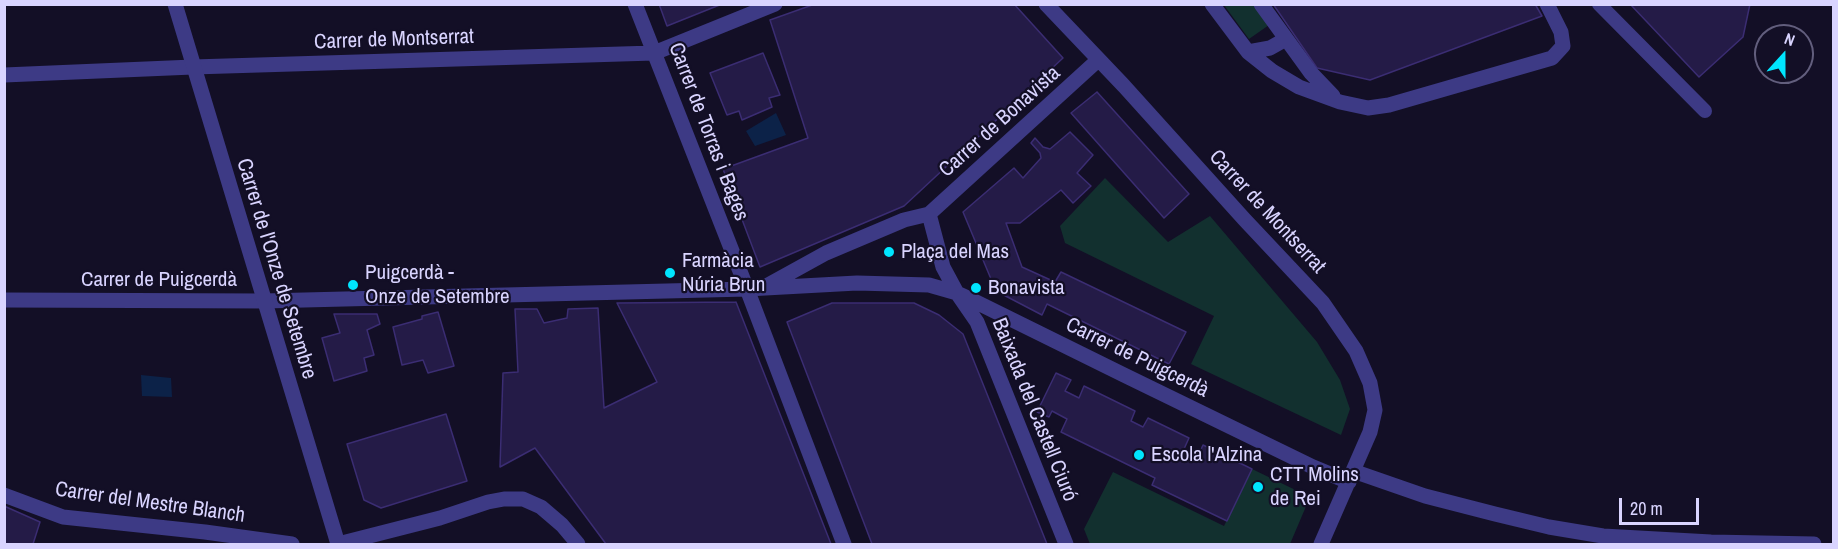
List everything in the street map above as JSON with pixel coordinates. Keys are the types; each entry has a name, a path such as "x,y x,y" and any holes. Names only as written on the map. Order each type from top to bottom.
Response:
{"street":[{"name":"Carrer de l'Onze de Setembre","path":"175,4 338,544"},
{"name":"Carrer de Torras i Bages","path":"635,4 844,544"},
{"name":"Carrer de Montserrat","path":"4,75 654,53 775,4"},
{"name":"Carrer de Montserrat","path":"1046,4 1323,303 1356,351 1370,383 1375,410 1370,432 1321,544"},
{"path":"1212,4 1248,52 1272,71 1299,87 1340,102 1368,108 1389,105 1552,58 1563,46 1561,32 1547,4"},
{"path":"1261,4 1323,88 1340,102"},
{"path":"1248,52 1270,48 1286,39"},
{"name":"Carrer de Bonavista","path":"929,214 1098,60"},
{"path":"766,287 826,253 904,220 929,214 943,267 957,293"},
{"name":"Carrer de Puigcerdà","path":"4,300 264,301 747,289 857,284 928,285 957,293 1292,457 1351,476 1495,514 1603,536 1711,542 1814,544"},
{"name":"Baixada del Castell Ciuró","path":"957,293 977,322 1066,544"},
{"name":"Carrer del Mestre Blanch","path":"4,495 63,517 292,544"},
{"path":"338,544 504,499 523,499 541,507 562,525 578,544"}],"lane":[{"path":"1599,4 1705,111"}],"green space":[{"path":"1224,5 1255,5 1269,25 1249,39"},
{"path":"1105,178 1168,242 1210,216 1317,342 1340,380 1350,409 1341,435 1191,364 1214,316 1065,243 1060,226"},
{"path":"1252,469 1310,497 1290,544 1090,544 1084,529 1113,472 1224,526"}],"water":[{"path":"776,113 786,135 755,146 746,131"},
{"path":"141,375 171,378 172,397 142,396"}],"building":[{"path":"659,4 722,4 667,26"},
{"path":"815,4 1014,4 1063,58 904,206 760,267 723,169 808,138 770,20"},
{"path":"1273,4 1535,4 1542,16 1370,80 1317,68"},
{"path":"1630,4 1750,4 1743,37 1699,77"},
{"path":"763,53 780,95 769,98 772,107 742,120 739,111 727,115 710,73"},
{"path":"1097,92 1189,194 1164,218 1071,113"},
{"path":"1070,132 1093,155 1077,173 1091,186 1073,203 1061,190 1020,223 1006,223 1022,267 1055,282 1061,272 1186,332 1169,364 1047,304 1042,315 996,291 963,212 1014,168 1023,178 1041,158 1040,153 1031,143 1035,138 1043,147 1050,149"},
{"path":"736,302 831,544 606,544 535,448 500,467 503,373 518,372 515,309 537,309 544,323 567,318 568,309 598,308 604,408 657,382 617,303"},
{"path":"832,303 914,303 939,315 963,334 1047,544 872,544 787,322"},
{"path":"438,312 454,366 428,373 423,360 402,365 393,327"},
{"path":"334,314 377,314 380,324 367,330 374,355 364,358 367,371 334,381 322,338 340,333"},
{"name":"Escola l'Alzina","path":"1056,373 1071,380 1065,391 1079,398 1084,386 1135,411 1131,421 1143,427 1148,418 1189,438 1184,449 1198,456 1203,445 1252,469 1227,521 1152,485 1155,478 1061,432 1067,419 1052,411 1049,417 1037,412"},
{"path":"446,414 467,481 381,508 364,500 347,444"},
{"path":"4,506 40,522 33,544 4,544"}],"place":[{"name":"Plaça del Mas","path":"889,252"},
{"name":"Farmàcia Núria Brun","path":"670,273"},
{"name":"Puigcerdà - Onze de Setembre","path":"353,285"},
{"name":"Bonavista","path":"976,288"},
{"name":"Escola l'Alzina","path":"1139,455"},
{"name":"CTT Molins de Rei","path":"1258,487"}]}
